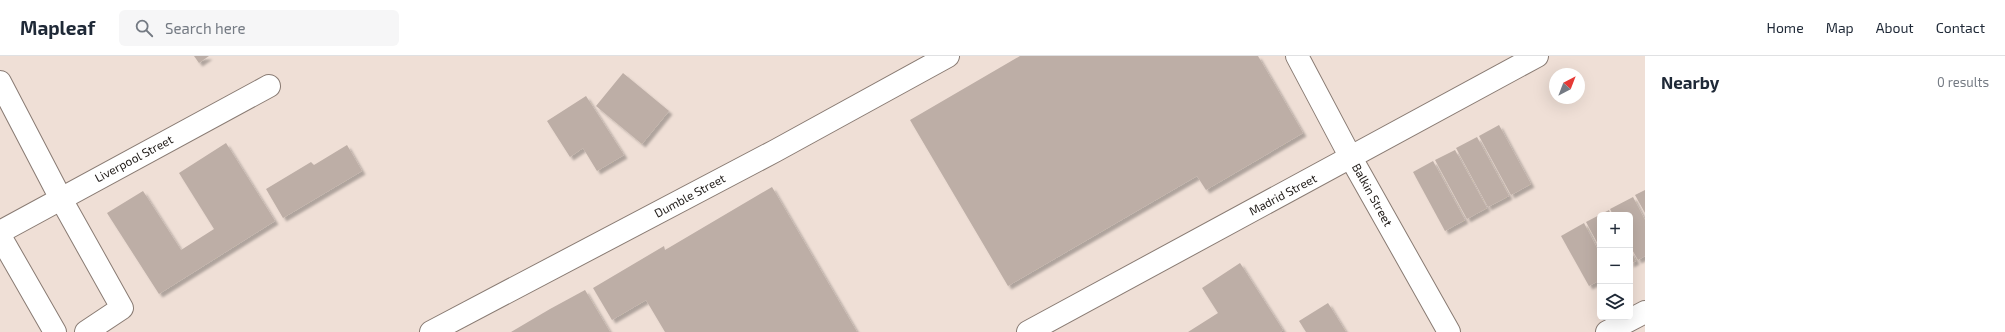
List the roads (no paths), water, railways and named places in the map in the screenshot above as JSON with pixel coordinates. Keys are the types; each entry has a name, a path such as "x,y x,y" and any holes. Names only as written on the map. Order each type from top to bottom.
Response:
{"street":[{"name":"Dumble Street","path":"431,332 775,151 948,56"},
{"name":"Balkin Street","path":"1297,56 1351,158 1449,332"},
{"name":"Madrid Street","path":"1028,332 1537,56"},
{"path":"0,82 61,199 122,308 86,332"},
{"name":"Liverpool Street","path":"0,232 269,86"},
{"path":"0,236 55,332"},
{"path":"1608,332 1645,312"}]}
